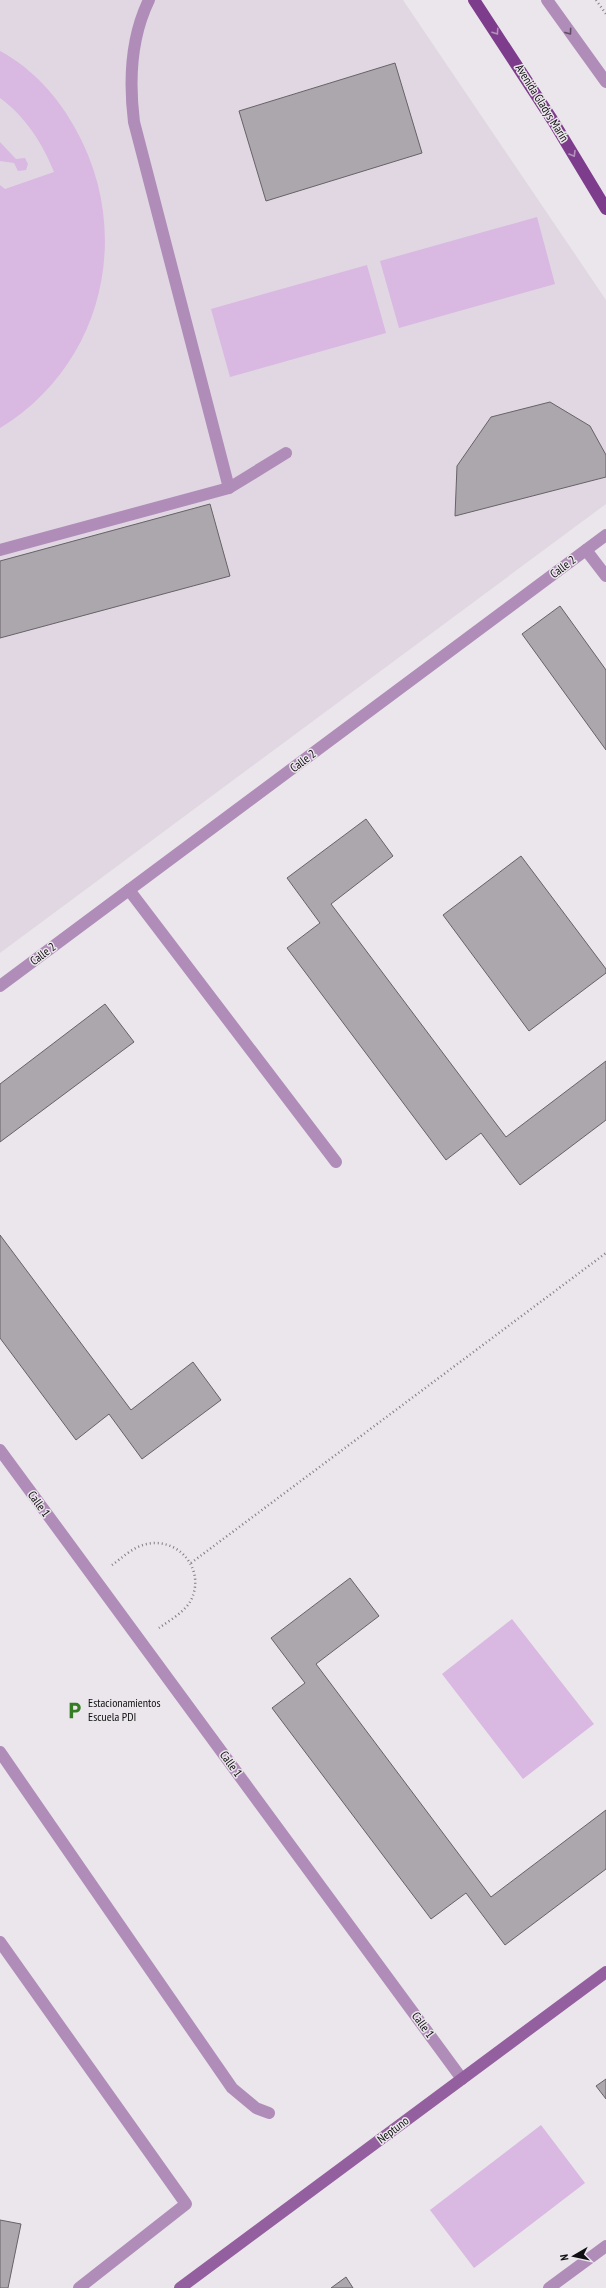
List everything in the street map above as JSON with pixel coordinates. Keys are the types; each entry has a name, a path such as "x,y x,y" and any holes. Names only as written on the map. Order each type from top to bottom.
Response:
{"main road":[{"name":"Avenida Gladys Marín","path":"474,0 554,121 606,209"}],"street":[{"path":"149,0 135,46 130,94 134,122 229,488"},
{"path":"546,0 606,82"},
{"path":"0,550 229,488 286,453"},
{"name":"Calle 2","path":"0,986 606,535"},
{"path":"586,550 606,576"},
{"path":"129,890 336,1162"},
{"name":"Calle 1","path":"0,1450 462,2079"},
{"path":"0,1752 232,2088 256,2108 268,2113"},
{"path":"0,1942 186,2204 79,2288"},
{"name":"Neptuno","path":"180,2288 606,1972"},
{"path":"549,2288 606,2246"}],"path":[{"path":"596,0 606,14"},
{"path":"191,1563 606,1253"},
{"path":"94,1578 145,1544 159,1543 171,1546 182,1553 191,1563 195,1575 195,1589 191,1601 182,1611 141,1642"}],"shaded area":[{"path":"0,0 403,0 606,300 606,504 0,953"},
{"path":"0,51 23,66 43,84 61,105 75,128 93,168 103,210 105,252 99,293 85,333 64,369 36,401 0,428 0,185 5,189 54,172 39,141 32,131 17,113 0,98"},
{"path":"0,142 16,159 25,158 28,164 26,170 18,171 14,163 0,161"},
{"path":"537,217 555,284 399,328 380,261"},
{"path":"367,265 386,333 230,377 211,309"},
{"path":"512,1619 594,1724 523,1779 442,1674"},
{"path":"541,2125 585,2183 474,2268 430,2210"}],"building":[{"path":"395,63 422,153 266,201 239,111"},
{"path":"550,402 590,426 606,455 606,477 455,516 457,466 491,417"},
{"path":"210,504 230,576 0,638 0,561"},
{"path":"560,606 606,670 606,750 522,634"},
{"path":"366,819 393,856 331,904 506,1137 606,1061 606,1120 520,1185 481,1133 446,1160 287,948 320,923 287,878"},
{"path":"521,856 606,969 606,973 529,1031 443,915"},
{"path":"105,1004 134,1042 0,1142 0,1084"},
{"path":"0,1235 131,1410 193,1362 221,1400 142,1459 109,1414 76,1440 0,1338"},
{"path":"350,1578 379,1616 316,1664 491,1897 606,1810 606,1869 505,1945 466,1893 431,1919 272,1708 305,1683 271,1638"},
{"path":"606,2079 606,2099 596,2086"},
{"path":"0,2220 21,2224 8,2288 0,2288"},
{"path":"346,2277 353,2288 331,2288"}],"place":[{"name":"Estacionamientos Escuela PDI","path":"75,1710"}]}
